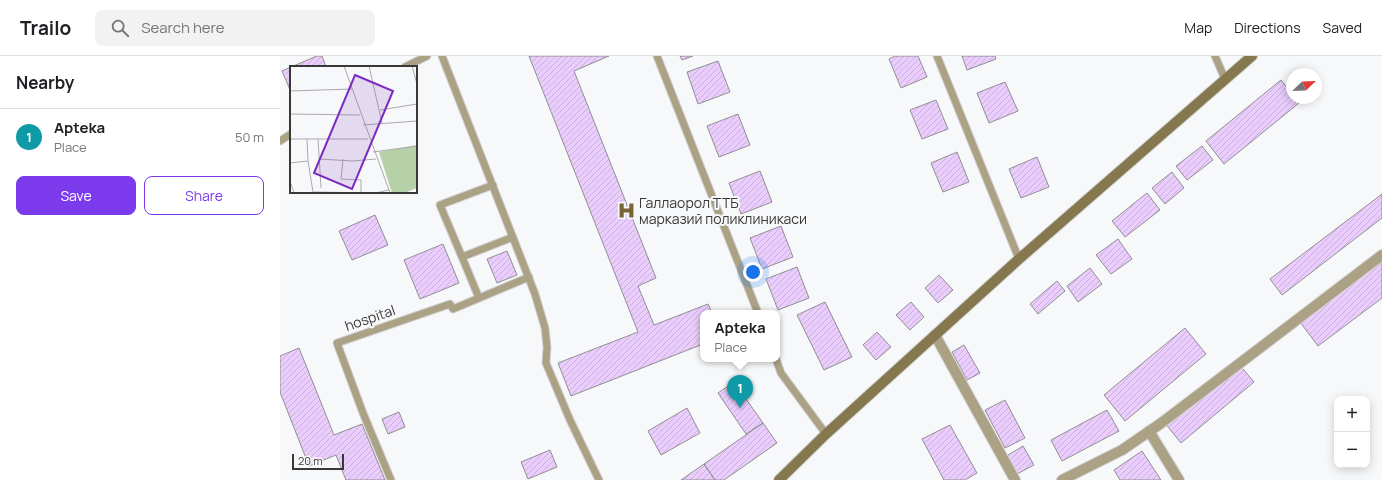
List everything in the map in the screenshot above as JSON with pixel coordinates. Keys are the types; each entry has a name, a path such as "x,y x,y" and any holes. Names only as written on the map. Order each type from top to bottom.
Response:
{"street":[{"path":"779,480 826,434 1019,259 1252,56"},
{"path":"1062,480 1122,450 1149,432 1382,255"},
{"path":"936,335 1015,480"},
{"path":"1149,432 1179,480"}],"lane":[{"path":"407,66 428,56"},
{"path":"442,56 535,294 545,328 548,347 546,363 570,420 599,480"},
{"path":"657,56 757,310"},
{"path":"937,56 1019,259"},
{"path":"1215,56 1225,79"},
{"path":"280,141 290,135"},
{"path":"480,298 440,205 493,185"},
{"path":"462,257 513,237"},
{"name":"hospital","path":"390,480 337,343 450,304 453,309 529,277"},
{"path":"777,362 781,373 826,434"}],"building":[{"path":"317,56 322,56 326,66 293,66"},
{"path":"529,56 609,56 574,71 656,278 638,286 654,325 708,304 711,310 700,310 700,345 571,396 558,363 638,332"},
{"path":"680,56 693,56 682,60"},
{"path":"895,56 918,56 927,77 901,88 889,59"},
{"path":"962,56 995,56 996,59 967,70"},
{"path":"718,61 730,92 698,104 687,72"},
{"path":"290,67 290,90 282,71"},
{"path":"1281,80 1286,86 1286,104 1298,104 1224,164 1206,141"},
{"path":"1005,82 1018,111 989,123 977,93"},
{"path":"936,100 948,129 922,139 910,110"},
{"path":"738,114 750,145 719,157 707,126"},
{"path":"1202,146 1213,160 1187,180 1176,166"},
{"path":"957,152 969,182 943,192 931,163"},
{"path":"1037,157 1049,187 1021,198 1009,169"},
{"path":"760,171 772,202 741,214 729,183"},
{"path":"1172,172 1184,188 1165,204 1152,188"},
{"path":"1147,193 1160,210 1125,237 1112,221"},
{"path":"1382,194 1382,218 1282,295 1270,279"},
{"path":"375,215 388,245 352,260 339,231"},
{"path":"781,226 793,257 762,269 750,238"},
{"path":"1118,239 1132,259 1111,274 1096,255"},
{"path":"443,244 459,283 420,299 404,260"},
{"path":"507,251 517,275 497,283 487,259"},
{"path":"1378,258 1382,264 1382,298 1318,346 1297,318"},
{"path":"797,267 809,298 778,310 766,279"},
{"path":"1090,268 1102,284 1078,302 1067,286"},
{"path":"939,275 953,290 938,303 925,288"},
{"path":"1057,281 1065,291 1038,314 1030,304"},
{"path":"825,302 852,357 824,370 797,315"},
{"path":"911,302 924,317 910,330 896,315"},
{"path":"1185,328 1206,354 1125,421 1104,395"},
{"path":"877,332 891,347 876,360 863,345"},
{"path":"964,345 980,373 967,380 952,352"},
{"path":"299,348 334,435 362,424 385,480 346,480 336,455 309,466 280,392 280,356"},
{"path":"1237,362 1254,382 1181,443 1164,422"},
{"path":"734,382 763,423 746,434 718,393"},
{"path":"1005,400 1025,438 1005,448 985,410"},
{"path":"687,408 700,433 661,455 648,431"},
{"path":"1107,410 1119,431 1062,461 1051,440"},
{"path":"399,412 405,427 388,434 382,419"},
{"path":"763,423 777,443 724,480 715,480 704,464"},
{"path":"950,425 977,473 965,480 944,480 922,439"},
{"path":"1023,446 1034,465 1015,475 1005,457"},
{"path":"550,450 557,467 528,479 521,462"},
{"path":"1142,451 1161,480 1120,480 1114,470"},
{"path":"704,464 715,480 681,480"}],"place":[{"name":"Галлаорол ТТБ марказий поликлиникаси","path":"626,211"},
{"name":"Apteka","path":"740,408"}]}
